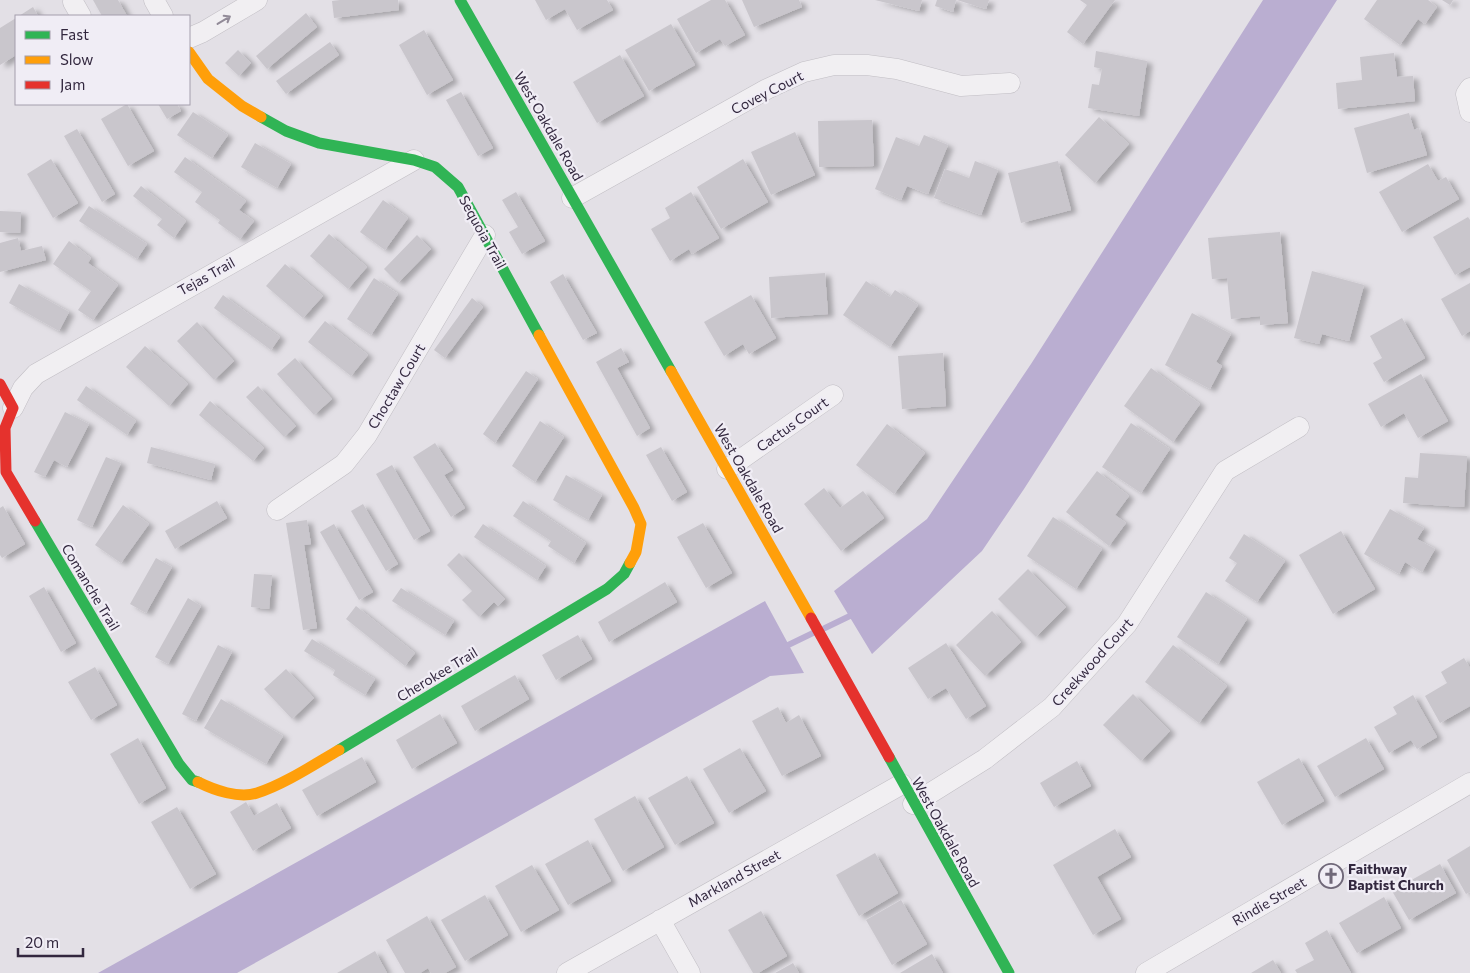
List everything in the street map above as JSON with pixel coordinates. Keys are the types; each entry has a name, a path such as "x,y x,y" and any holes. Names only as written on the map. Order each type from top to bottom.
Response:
{"street":[{"path":"190,38 257,0"},
{"name":"West Oakdale Road","path":"460,0 803,603 913,804 1009,973"},
{"name":"Sequoia Trail","path":"190,53 208,79 235,101 286,131 319,143 414,160 435,167 458,187 642,524"},
{"name":"Covey Court","path":"572,198 767,89 804,72 834,65 867,65 897,69 961,86 1010,82"},
{"path":"1470,88 1466,94 1470,112"},
{"name":"Tejas Trail","path":"13,408 23,388 36,374 414,160"},
{"name":"Choctaw Court","path":"277,510 344,464 367,435 485,236"},
{"path":"0,384 13,408"},
{"name":"Cactus Court","path":"727,469 833,395"},
{"name":"Comanche Trail","path":"13,408 5,428 6,472 178,764 192,780 208,787"},
{"name":"Creekwood Court","path":"913,804 985,759 1052,707 1128,624 1225,471 1299,427"},
{"name":"Cherokee Trail","path":"208,787 230,794 256,794 284,781 365,735 598,594 624,574 636,552 642,524"},
{"name":"Rindie Street","path":"1146,973 1470,783"},
{"name":"Markland Street","path":"567,973 902,784"},
{"path":"660,920 690,973"}],"shaded area":[{"path":"1263,0 1337,0 1024,489 982,551 872,654 834,591 927,519 1031,364"},
{"path":"765,601 804,673 770,676 237,973 98,973"}],"building":[{"path":"93,0 118,0 126,15 101,15"},
{"path":"398,0 399,10 334,18 332,1"},
{"path":"535,0 607,0 613,10 577,30 565,9 546,20"},
{"path":"711,0 725,0 745,35 725,46 720,39 696,53 677,19"},
{"path":"742,0 799,0 802,7 754,27"},
{"path":"875,0 922,0 919,11"},
{"path":"937,0 956,0 953,12 935,6"},
{"path":"957,0 989,0 986,9"},
{"path":"1080,0 1115,0 1083,44 1067,32 1087,5"},
{"path":"1377,0 1428,0 1437,7 1425,24 1418,19 1400,45 1364,19"},
{"path":"1442,0 1453,0 1450,5"},
{"path":"33,7 37,15 21,15"},
{"path":"306,13 317,27 267,69 256,56"},
{"path":"15,19 15,56 0,65 0,28"},
{"path":"671,24 695,65 649,91 625,50"},
{"path":"424,30 453,80 427,95 399,45"},
{"path":"330,42 339,55 286,94 276,81"},
{"path":"238,50 251,63 239,76 225,63"},
{"path":"1096,51 1147,61 1139,116 1088,108 1092,84 1099,85 1102,69 1094,67"},
{"path":"1394,53 1397,77 1413,76 1415,101 1338,109 1336,83 1362,80 1360,57"},
{"path":"620,55 644,96 597,123 573,82"},
{"path":"461,92 493,148 478,156 446,100"},
{"path":"128,105 154,151 128,166 101,119"},
{"path":"159,105 178,105 181,111 167,119"},
{"path":"193,112 228,135 212,158 177,135"},
{"path":"1409,113 1414,130 1419,128 1427,155 1367,173 1354,128"},
{"path":"1099,117 1129,144 1095,183 1065,155"},
{"path":"872,120 874,166 819,167 818,121"},
{"path":"77,129 115,194 102,202 64,136"},
{"path":"795,132 815,175 771,195 751,152"},
{"path":"924,135 948,145 928,194 907,186 901,200 875,189 896,137 919,146"},
{"path":"255,143 291,164 277,188 241,167"},
{"path":"185,157 246,201 239,210 254,221 240,239 218,223 220,220 195,202 202,192 174,172"},
{"path":"51,159 78,203 53,218 27,174"},
{"path":"743,159 768,202 721,229 697,187"},
{"path":"975,161 998,170 981,215 934,198 945,169 969,178"},
{"path":"1058,161 1071,210 1021,223 1008,173"},
{"path":"1428,164 1438,181 1446,177 1459,199 1402,232 1379,192"},
{"path":"141,186 186,221 174,238 157,225 162,219 133,196"},
{"path":"516,192 545,241 522,254 509,232 518,227 502,200"},
{"path":"691,192 719,238 692,254 689,249 670,261 651,229 670,218 665,208"},
{"path":"383,200 408,218 385,250 360,232"},
{"path":"89,206 147,244 137,259 79,221"},
{"path":"0,211 21,212 20,233 0,232"},
{"path":"1468,217 1470,220 1470,267 1455,275 1433,237"},
{"path":"1280,232 1288,323 1260,325 1260,316 1231,319 1227,278 1212,279 1208,238"},
{"path":"329,234 367,267 348,289 310,256"},
{"path":"417,235 431,249 398,283 384,269"},
{"path":"18,238 21,251 42,246 46,260 0,272 0,243"},
{"path":"69,241 91,258 88,263 118,285 93,320 78,310 91,291 53,264"},
{"path":"285,264 323,296 303,318 266,286"},
{"path":"1312,271 1364,285 1349,341 1322,334 1319,344 1294,338"},
{"path":"825,273 828,314 771,318 769,277"},
{"path":"563,274 597,333 583,340 550,282"},
{"path":"374,278 398,294 371,335 347,319"},
{"path":"866,281 890,297 895,290 918,305 890,347 843,315"},
{"path":"1470,283 1470,331 1462,336 1441,299"},
{"path":"19,284 69,312 59,331 9,303"},
{"path":"223,295 280,337 271,350 214,308"},
{"path":"751,295 776,338 749,354 743,344 724,356 704,322"},
{"path":"472,298 483,307 445,358 434,350"},
{"path":"1192,313 1231,334 1216,362 1222,366 1210,389 1165,365"},
{"path":"1402,318 1425,358 1384,382 1373,363 1382,358 1370,336"},
{"path":"325,321 368,355 351,376 308,342"},
{"path":"197,322 234,361 214,380 177,341"},
{"path":"145,346 188,384 169,406 126,367"},
{"path":"621,348 629,362 617,368 650,428 637,436 596,362"},
{"path":"943,353 946,406 902,409 898,356"},
{"path":"295,358 332,399 314,415 277,374"},
{"path":"1151,368 1200,404 1173,442 1124,406"},
{"path":"526,371 538,379 495,443 483,434"},
{"path":"1421,374 1448,421 1418,438 1404,413 1381,427 1368,404"},
{"path":"86,386 136,421 127,435 77,400"},
{"path":"258,386 296,426 284,437 246,397"},
{"path":"210,401 264,448 253,461 199,415"},
{"path":"65,412 89,424 67,467 54,460 45,477 34,472"},
{"path":"540,421 564,437 535,482 512,466"},
{"path":"1131,423 1170,449 1141,493 1102,467"},
{"path":"887,424 925,453 894,494 856,465"},
{"path":"435,443 453,470 444,475 465,508 451,517 413,457"},
{"path":"151,447 215,464 211,480 147,463"},
{"path":"661,447 687,492 672,501 646,455"},
{"path":"1420,453 1467,456 1464,507 1403,503 1405,477 1418,478"},
{"path":"106,457 121,463 92,527 77,520"},
{"path":"392,465 430,531 414,540 376,474"},
{"path":"1097,471 1129,496 1115,515 1126,523 1109,546 1066,512"},
{"path":"566,475 602,495 588,520 553,500"},
{"path":"824,488 840,508 863,491 884,518 841,551 804,504"},
{"path":"217,501 227,518 175,549 165,531"},
{"path":"523,501 586,543 574,563 548,546 551,541 513,516"},
{"path":"363,504 398,564 386,571 351,511"},
{"path":"123,505 149,524 121,563 95,545"},
{"path":"3,506 25,544 2,558 0,555 0,508"},
{"path":"1390,509 1424,528 1417,539 1435,549 1422,572 1405,562 1399,574 1364,554"},
{"path":"1053,517 1102,549 1076,589 1027,556"},
{"path":"307,520 311,544 304,545 317,628 303,630 286,523"},
{"path":"703,523 732,573 706,588 677,537"},
{"path":"334,524 373,592 359,600 320,532"},
{"path":"483,524 546,566 537,580 474,537"},
{"path":"1341,531 1375,589 1333,614 1299,555"},
{"path":"1244,534 1285,561 1257,602 1225,581 1237,563 1229,558"},
{"path":"459,553 505,599 498,606 494,602 479,617 462,600 472,591 447,565"},
{"path":"156,558 172,567 146,613 130,604"},
{"path":"1028,569 1066,607 1036,637 998,599"},
{"path":"254,574 272,575 269,609 251,607"},
{"path":"665,582 677,602 609,642 598,622"},
{"path":"44,587 76,643 61,652 29,596"},
{"path":"401,588 454,621 445,635 392,601"},
{"path":"1206,592 1247,619 1218,664 1177,637"},
{"path":"188,598 201,606 168,664 155,657"},
{"path":"356,606 415,653 405,666 346,619"},
{"path":"992,611 1021,642 985,676 956,645"},
{"path":"578,635 592,659 556,680 542,655"},
{"path":"312,639 375,679 365,695 333,675 335,670 304,651"},
{"path":"946,643 986,706 966,719 946,688 928,699 908,668"},
{"path":"218,645 232,652 196,721 182,714"},
{"path":"1173,645 1227,686 1199,723 1145,682"},
{"path":"1464,658 1470,668 1470,706 1440,723 1425,696 1447,683 1441,672"},
{"path":"95,667 117,705 91,720 68,682"},
{"path":"286,669 314,698 292,719 264,689"},
{"path":"515,675 529,699 475,731 461,706"},
{"path":"1133,694 1170,731 1141,761 1103,725"},
{"path":"1413,695 1437,737 1417,749 1411,740 1389,753 1374,727 1397,714 1393,707"},
{"path":"221,699 283,736 266,764 204,728"},
{"path":"778,707 786,723 799,715 821,756 782,776 752,721"},
{"path":"440,714 457,743 412,769 396,740"},
{"path":"138,738 166,788 139,804 110,754"},
{"path":"1366,738 1384,769 1335,797 1317,766"},
{"path":"740,748 766,791 729,813 703,769"},
{"path":"362,757 376,782 317,816 302,790"},
{"path":"1299,758 1324,801 1282,825 1257,782"},
{"path":"1077,761 1091,786 1054,807 1040,783"},
{"path":"687,776 714,823 675,845 648,798"},
{"path":"635,796 664,847 623,871 594,819"},
{"path":"246,802 254,816 277,803 291,828 253,851 230,812"},
{"path":"177,807 216,874 190,889 151,822"},
{"path":"1115,829 1131,857 1097,877 1121,919 1093,935 1053,865"},
{"path":"588,840 611,881 568,905 545,864"},
{"path":"1470,846 1470,892 1466,894 1447,860"},
{"path":"875,853 898,893 859,916 836,875"},
{"path":"1440,864 1456,893 1409,920 1392,891"},
{"path":"532,865 559,910 521,932 495,886"},
{"path":"485,895 508,935 465,961 441,920"},
{"path":"1384,897 1401,928 1357,953 1339,923"},
{"path":"901,900 927,944 892,965 866,920"},
{"path":"761,911 787,956 758,973 753,973 728,930"},
{"path":"427,916 456,967 445,973 431,973 428,968 420,973 405,973 386,940"},
{"path":"1327,930 1351,973 1297,973 1295,970 1314,960 1305,943"},
{"path":"375,951 387,973 337,973"},
{"path":"932,954 943,973 900,973"},
{"path":"1273,960 1281,973 1251,973"},
{"path":"793,963 799,973 775,973"}],"waterway":[{"path":"825,628 856,613"},
{"path":"782,648 813,633"}],"traffic: fast":[{"path":"460,0 671,371"},
{"path":"261,117 286,131 319,143 414,160 435,167 458,187 539,335"},
{"path":"35,521 179,764 192,780 198,782"},
{"path":"339,750 607,589 624,574 630,563"},
{"path":"889,757 1009,973"}],"traffic: slow":[{"path":"190,53 208,79 242,106 261,117"},
{"path":"539,335 641,524 636,552 630,563"},
{"path":"671,371 811,618"},
{"path":"198,782 219,791 250,795 288,780 339,750"}],"traffic: jam":[{"path":"0,384 13,408 5,428 6,472 35,521"},
{"path":"811,618 889,757"}],"place":[{"name":"Faithway Baptist Church","path":"1331,876"}]}
